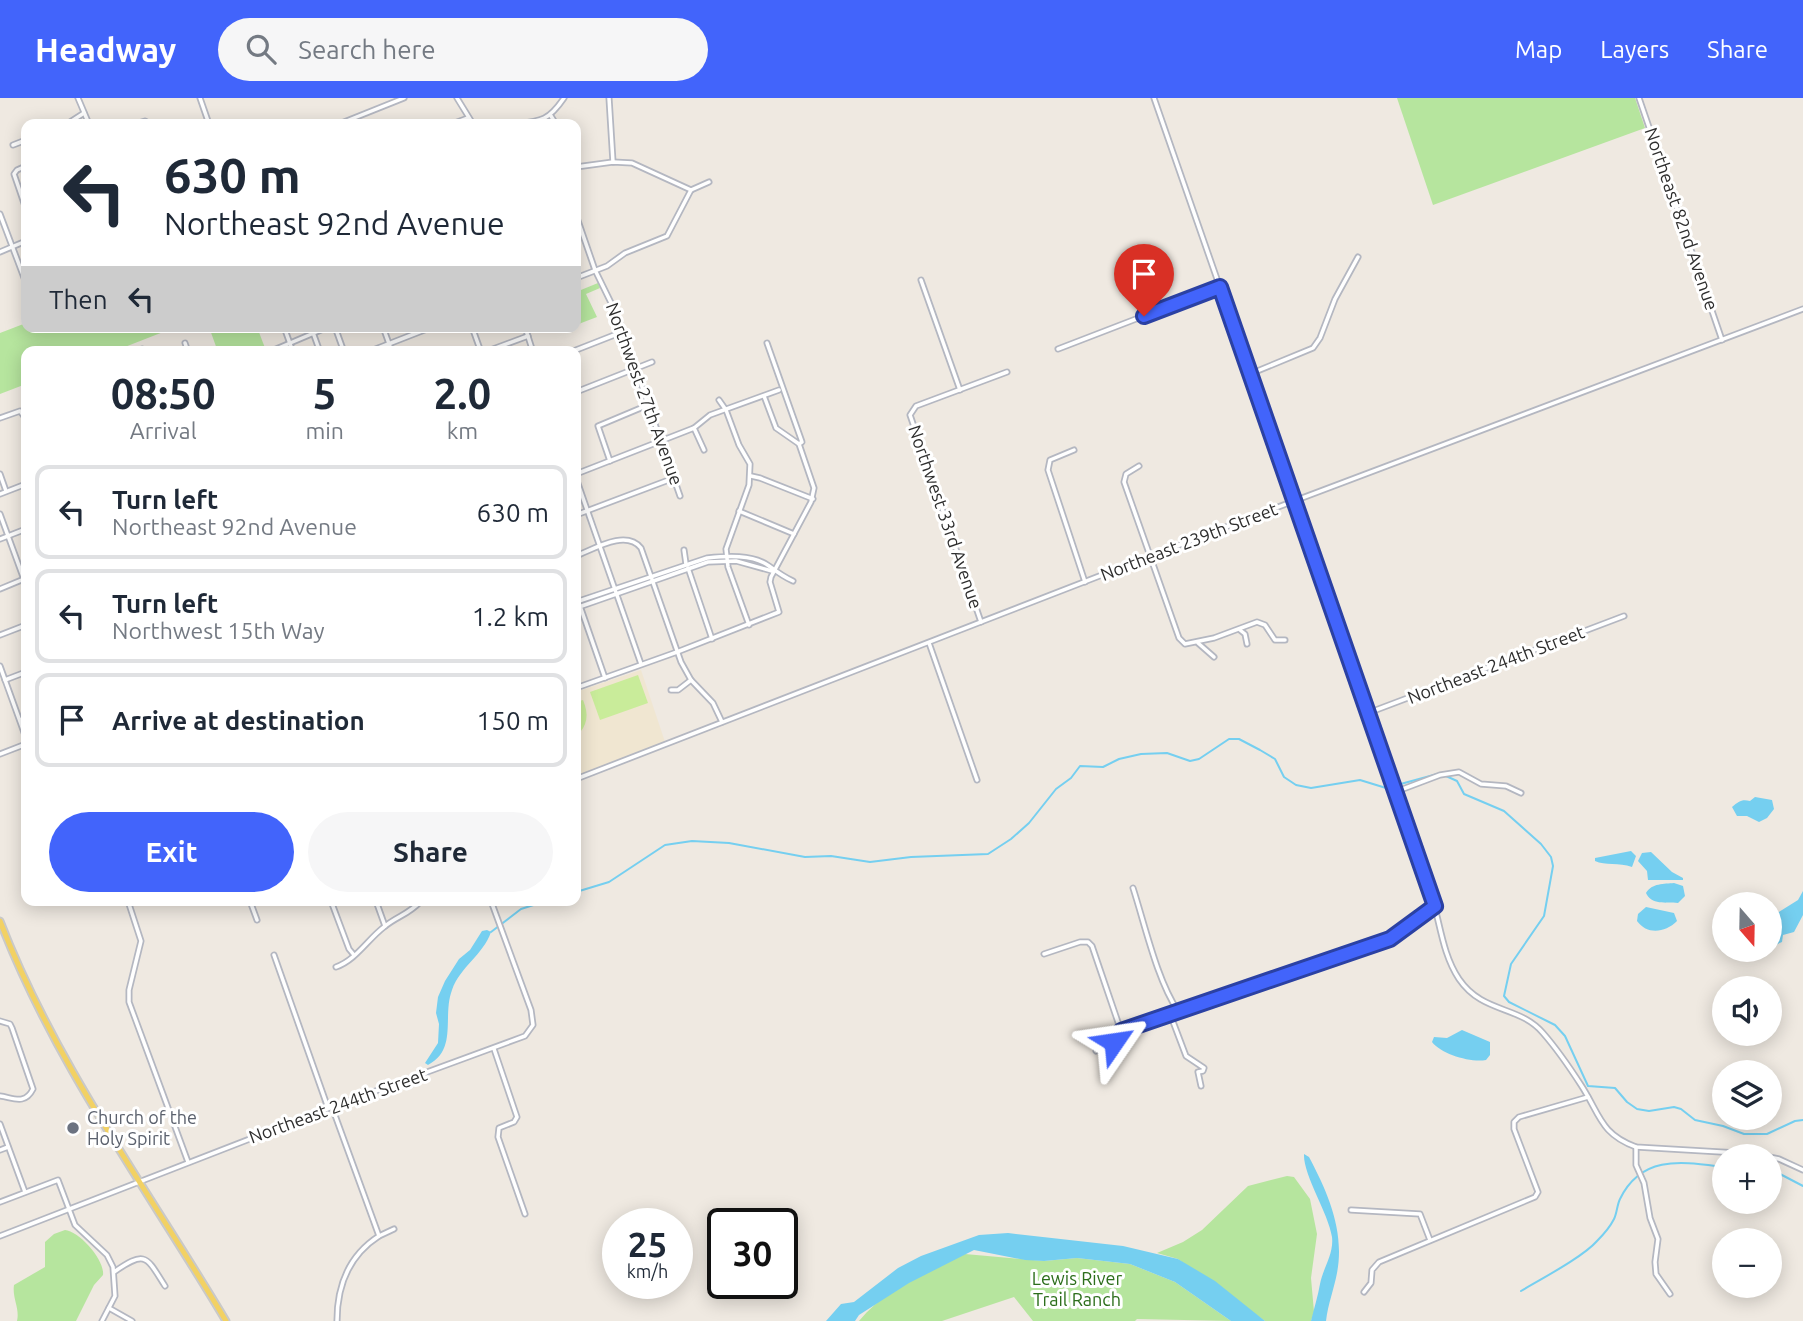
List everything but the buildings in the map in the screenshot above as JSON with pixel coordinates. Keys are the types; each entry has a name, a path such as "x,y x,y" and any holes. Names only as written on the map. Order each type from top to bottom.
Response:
{"main road":[{"path":"0,921 43,1017 226,1321"}],"street":[{"path":"78,98 87,119"},
{"path":"200,98 207,119"},
{"path":"386,98 388,104"},
{"path":"351,119 404,98"},
{"path":"457,98 468,118"},
{"path":"545,119 551,116 564,98"},
{"path":"609,98 612,162"},
{"path":"1154,98 1435,906 1446,954 1458,978 1470,993 1483,1003 1536,1026 1576,1079 1606,1130 1623,1142 1636,1147 1755,1154 1779,1159 1803,1170"},
{"name":"Northeast 82nd Avenue","path":"1639,98 1722,340"},
{"path":"75,119 84,113"},
{"path":"13,145 21,142"},
{"path":"581,166 612,162 632,163 691,190"},
{"path":"21,169 15,172 21,194"},
{"path":"581,276 607,266 625,253 667,236 691,190 709,182"},
{"path":"0,214 21,270"},
{"name":"Northwest 27th Avenue","path":"581,229 595,270 612,303 680,496"},
{"path":"0,252 21,242"},
{"path":"1250,374 1313,348 1357,257"},
{"path":"920,280 960,390 1007,372"},
{"path":"1058,349 1220,287"},
{"name":"Northeast 239th Street","path":"581,777 1150,556 1803,309"},
{"path":"581,348 622,332"},
{"path":"286,333 291,346"},
{"path":"283,346 313,333 318,346"},
{"path":"385,333 389,344"},
{"path":"384,346 417,333"},
{"path":"527,333 531,346"},
{"path":"500,346 528,336"},
{"path":"767,343 802,442 799,444"},
{"path":"581,390 652,362"},
{"path":"581,474 694,428 710,415 779,390"},
{"name":"Northwest 33rd Avenue","path":"960,390 916,406 911,411 911,419 981,622"},
{"path":"581,686 779,612 770,582 814,493 799,444 776,428 764,396"},
{"path":"719,400 749,461 751,476 728,539 727,558 748,625"},
{"path":"610,461 598,429 600,424 648,405"},
{"path":"0,418 16,411 21,412"},
{"path":"694,428 704,450"},
{"path":"1074,450 1050,460 1048,470 1085,582"},
{"path":"1139,466 1126,474 1124,482 1179,638 1185,644 1198,643 1254,622 1261,622 1275,640 1285,640"},
{"path":"0,474 6,491"},
{"path":"751,476 813,499"},
{"path":"581,514 674,478"},
{"path":"0,494 21,486"},
{"path":"581,492 641,665"},
{"path":"739,511 794,534"},
{"path":"0,514 21,568"},
{"path":"0,539 21,531"},
{"path":"581,554 621,540 633,541 641,548 677,652 691,680 713,703 722,722"},
{"path":"684,550 712,639"},
{"path":"581,603 687,566 727,558 757,561 793,581"},
{"path":"0,589 21,583"},
{"path":"581,615 605,678"},
{"name":"Northeast 244th Street","path":"1368,713 1624,616"},
{"path":"0,635 21,627"},
{"path":"1238,629 1243,631 1247,644"},
{"path":"929,643 977,780"},
{"path":"1198,643 1214,657"},
{"path":"0,666 21,724"},
{"path":"5,680 21,674"},
{"path":"671,690 678,690 691,680"},
{"path":"0,754 21,744"},
{"path":"1395,792 1440,775 1459,772 1481,784 1506,786 1521,793"},
{"path":"1133,888 1170,1000 1178,1011"},
{"path":"130,906 141,941 129,989 129,1002 188,1162"},
{"path":"252,906 257,920"},
{"path":"333,906 349,949 354,955"},
{"path":"378,906 385,926"},
{"path":"336,967 344,964 385,926 416,906"},
{"name":"Northeast 244th Street","path":"0,1236 330,1107 526,1036 533,1026 531,1010 493,906"},
{"path":"1096,1051 1111,1044 1121,1031 1390,939 1435,906"},
{"path":"1044,954 1080,942 1088,942 1092,946 1121,1031"},
{"path":"274,955 379,1236"},
{"path":"1178,1011 1172,1019 1186,1056 1204,1068 1197,1076 1201,1086"},
{"path":"0,1096 15,1101 26,1098 32,1092 31,1079 12,1028 3,1022"},
{"path":"494,1049 517,1117 514,1122 499,1128 498,1136 525,1214"},
{"path":"1364,1292 1371,1283 1375,1265 1430,1240 1530,1201 1538,1192 1514,1129 1514,1122 1519,1116 1588,1097"},
{"path":"0,1124 25,1192"},
{"path":"0,1150 8,1147"},
{"path":"1636,1147 1636,1165 1644,1183 1648,1212 1658,1239 1656,1274 1670,1294"},
{"path":"0,1202 58,1180 75,1226 107,1255 114,1272 115,1293 102,1321"},
{"path":"1351,1210 1420,1214 1430,1240"},
{"path":"337,1321 338,1296 345,1274 358,1254 379,1236 394,1229"},
{"path":"114,1272 132,1260 142,1258 151,1263 165,1286"},
{"path":"109,1308 132,1321"}],"shaded area":[{"path":"641,670 665,742 581,774 581,690"}],"green space":[{"path":"1397,98 1635,98 1645,128 1433,205"},
{"path":"598,283 600,288 586,294 597,317 581,323 581,290"},
{"path":"21,325 21,333 161,333 127,346 21,346 21,386 0,394 0,333"},
{"path":"211,333 259,333 264,346 216,346"},
{"path":"638,675 648,703 600,720 590,692"},
{"path":"581,701 586,710 586,720 581,730"},
{"path":"1287,1176 1294,1177 1310,1199 1317,1234 1311,1278 1314,1312 1311,1321 1265,1321 1178,1259 1157,1253 1202,1230 1248,1186"},
{"path":"65,1230 77,1235 96,1254 103,1275 94,1285 76,1321 17,1321 14,1285 45,1267 45,1242 54,1234"},
{"name":"Lewis River Trail Ranch","path":"965,1254 1044,1261 1077,1258 1130,1264 1175,1282 1231,1321 1033,1321 1014,1297 942,1321 859,1321 894,1290"}],"water":[{"path":"1755,797 1772,800 1774,809 1767,818 1759,822 1747,816 1737,816 1732,807"},
{"path":"1631,851 1636,856 1632,867 1595,861 1595,858"},
{"path":"1651,852 1683,880 1648,880 1647,871 1638,861 1642,853"},
{"path":"1674,883 1683,886 1685,896 1678,903 1655,901 1646,893 1655,886"},
{"path":"1803,891 1803,915 1794,932 1783,935 1782,942 1782,910 1798,900"},
{"path":"1646,907 1674,913 1677,921 1662,930 1646,929 1637,921 1638,914"},
{"path":"482,931 491,932 487,940 460,974 452,990 446,1041 437,1058 428,1065 425,1063 438,1043 438,997 459,959 470,950"},
{"path":"1462,1030 1490,1042 1490,1055 1486,1060 1457,1057 1432,1042 1434,1037 1447,1038"},
{"path":"1304,1154 1309,1157 1323,1184 1339,1242 1337,1273 1326,1321 1311,1321 1332,1237 1307,1172"},
{"path":"1008,1233 1123,1246 1178,1259 1215,1281 1265,1321 1231,1321 1175,1282 1130,1264 1077,1258 1025,1260 974,1250 909,1283 859,1315 855,1321 826,1321 841,1304 854,1302 898,1268 921,1256 979,1235"}],"waterway":[{"path":"581,890 609,882 665,845 692,841 729,843 805,857 831,856 870,862 911,857 988,854 1029,823 1056,789 1071,778 1080,766 1103,767 1119,759 1141,754 1167,753 1190,761 1199,759 1229,739 1239,739 1260,750 1275,759 1284,777 1296,785 1311,788 1360,780 1386,788 1441,773"},
{"path":"1446,776 1457,781 1464,794 1504,811 1541,844 1551,857 1553,866 1544,916 1511,964 1504,996 1509,1002 1555,1025 1565,1036 1588,1086 1615,1088 1637,1109 1649,1111 1674,1107 1695,1120 1744,1134 1767,1134 1803,1120"},
{"path":"491,932 521,909 530,906"},
{"path":"1521,1291 1591,1247 1612,1222 1629,1184 1640,1174 1665,1164 1712,1166"},
{"path":"1782,1175 1803,1186"}],"place":[{"name":"Church of the Holy Spirit","path":"73,1128"}],"route":[{"path":"1114,1042 1121,1031 1390,939 1435,906 1220,287 1144,316"}]}
